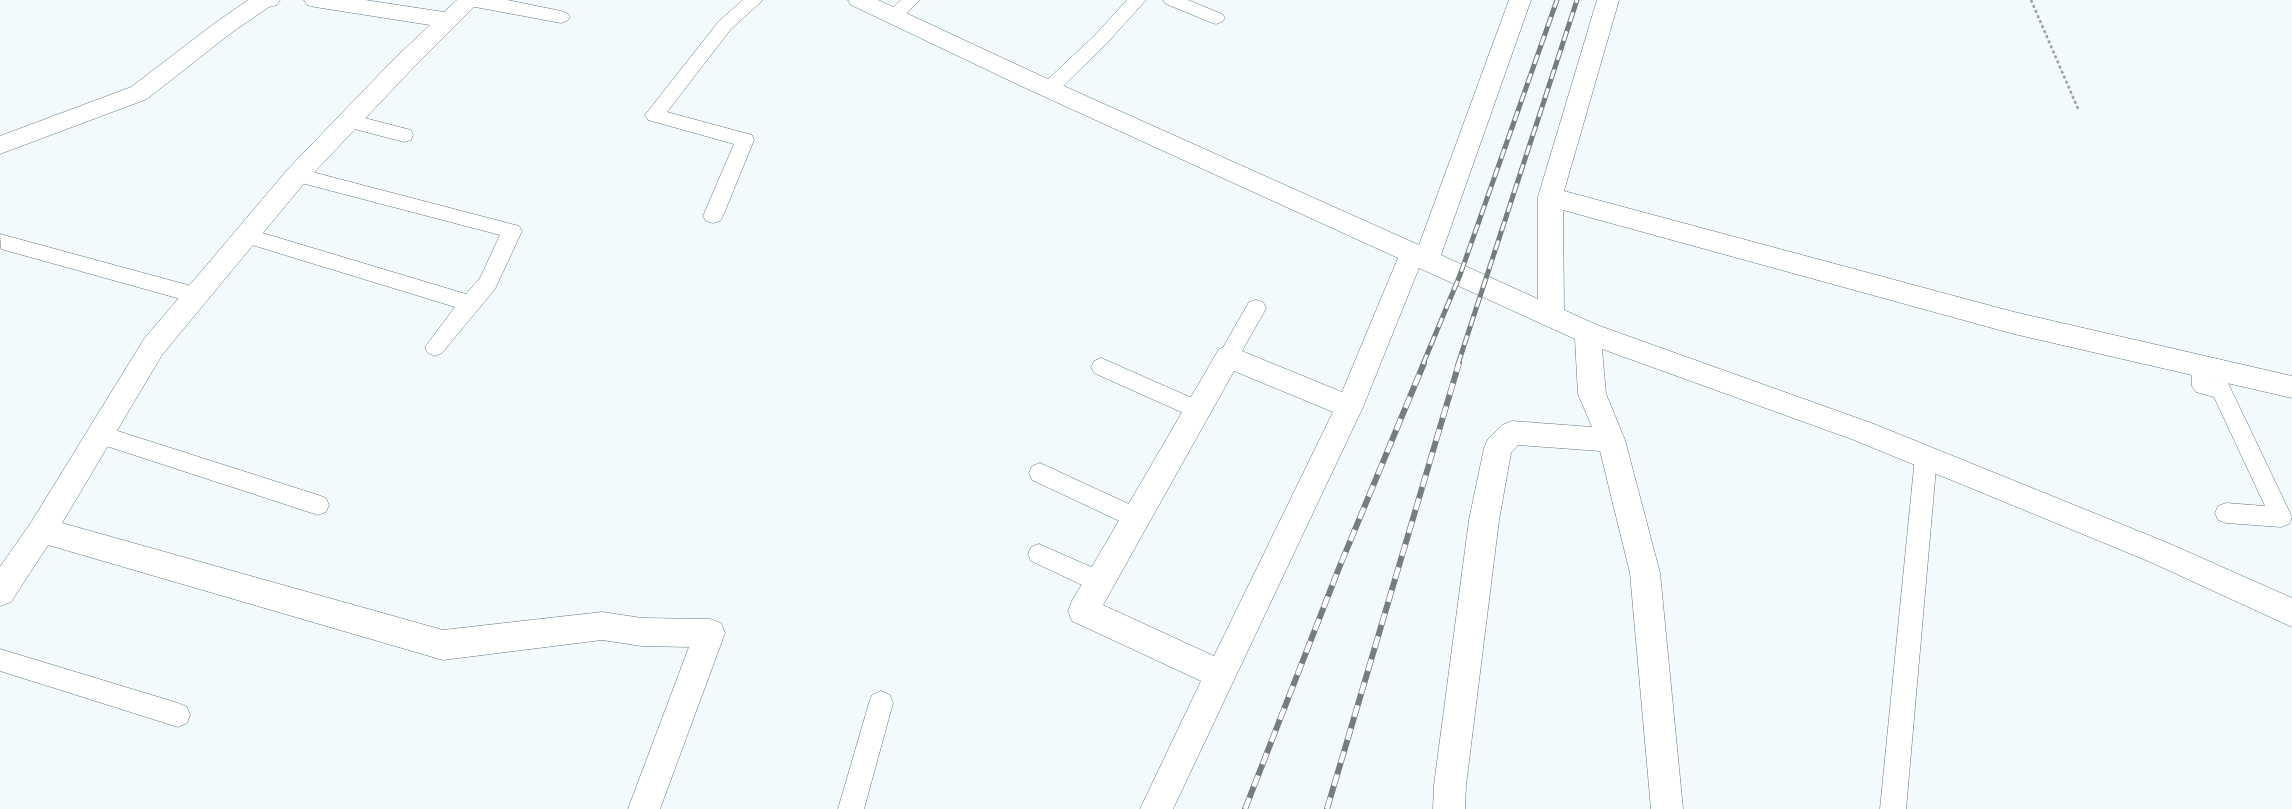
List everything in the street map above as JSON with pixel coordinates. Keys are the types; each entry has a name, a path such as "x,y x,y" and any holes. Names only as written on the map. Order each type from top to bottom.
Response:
{"street":[{"path":"0,145 139,92 223,28 264,0 268,0"},
{"path":"315,0 448,20"},
{"path":"0,592 42,530 153,347 297,176 348,121 470,0"},
{"path":"860,0 902,8 1049,89 1588,333 1864,432 2158,552 2292,613"},
{"path":"1156,809 1419,257 1520,0"},
{"path":"1551,317 1550,197 1608,0"},
{"path":"1550,197 2014,323 2292,387"},
{"path":"1588,333 1592,394 1611,440 1645,573 1667,809"},
{"path":"1220,674 1083,611 1228,356 1349,407"},
{"path":"1449,809 1450,785 1484,520 1498,448 1512,433 1611,440"},
{"path":"42,530 443,644 602,626 642,632 710,633 644,809"}],"lane":[{"path":"470,0 561,17"},
{"path":"713,216 745,140 654,115 725,25 754,0"},
{"path":"1049,89 1101,39 1137,0"},
{"path":"1172,0 1216,18"},
{"path":"348,121 404,135"},
{"path":"297,176 512,231 488,283 435,347"},
{"path":"246,236 470,303"},
{"path":"1,241 196,295"},
{"path":"1228,356 1256,308"},
{"path":"2201,366 2203,386 2221,389 2281,517 2226,513"},
{"path":"1101,367 1198,410"},
{"path":"99,434 318,505"},
{"path":"1893,809 1926,457"},
{"path":"1040,473 1136,518"},
{"path":"1039,554 1099,582"},
{"path":"0,660 178,715"},
{"path":"851,809 881,703"}],"path":[{"path":"2031,0 2080,111"}],"railway":[{"path":"1423,364 1460,275 1557,0"},
{"path":"1458,364 1577,0"},
{"path":"1245,809 1339,568 1424,363"},
{"path":"1327,809 1459,363"}]}
